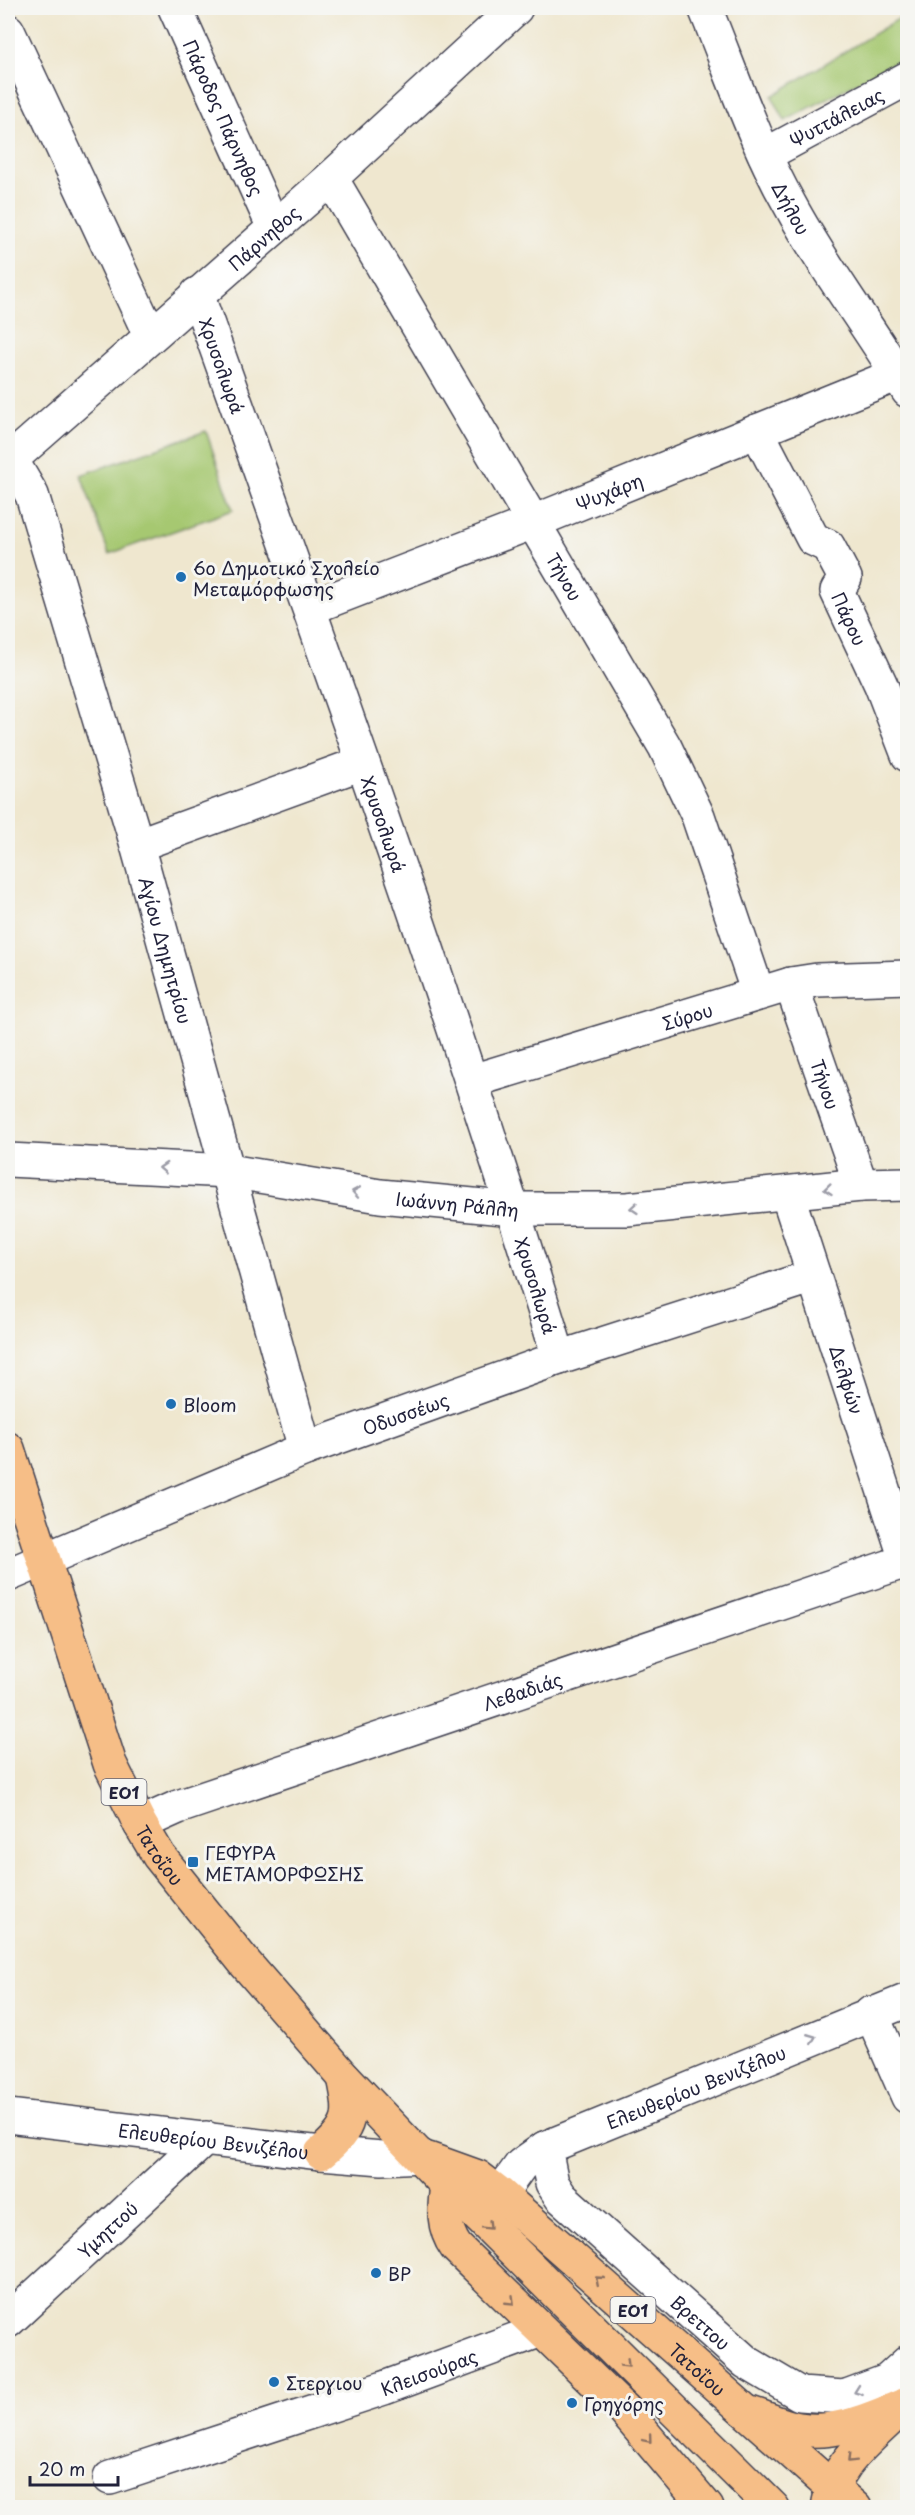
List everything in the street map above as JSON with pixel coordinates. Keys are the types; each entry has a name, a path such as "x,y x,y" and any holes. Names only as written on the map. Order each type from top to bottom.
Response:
{"main road":[{"name":"Τατοΐου","path":"8,1449 110,1764 140,1824 186,1892 344,2077 447,2185 773,2508"},
{"path":"321,2152 336,2140 347,2125 351,2110 344,2077"},
{"name":"Τατοΐου","path":"421,2156 478,2177 500,2194 750,2413 829,2497 855,2508"},
{"path":"447,2185 444,2219 448,2235 456,2247 622,2408 707,2508"},
{"path":"750,2413 800,2429 827,2429 859,2423 906,2403"},
{"path":"829,2497 842,2468 906,2403"}],"street":[{"name":"Πάροδος Πάρνηθος","path":"175,8 274,228"},
{"name":"Πάρνηθος","path":"8,458 331,178 516,8"},
{"name":"Δήλου","path":"705,8 765,155 820,257 904,379"},
{"path":"8,31 150,335"},
{"name":"Ψυττάλειας","path":"765,155 908,78"},
{"name":"Τήνου","path":"331,178 681,778 698,816 758,993"},
{"name":"Χρυσολωρά","path":"197,294 310,608 472,1081 559,1358"},
{"name":"Ψυχάρη","path":"310,608 533,522 757,431 904,379"},
{"name":"Πάρου","path":"757,431 813,539 828,546 845,578 837,591 881,685 908,755"},
{"name":"Αγίου Δημητρίου","path":"8,458 32,495 137,845 230,1171 305,1449"},
{"path":"137,845 362,763"},
{"name":"Σύρου","path":"472,1081 791,984 817,980 908,977"},
{"name":"Τήνου","path":"791,984 861,1185"},
{"name":"Ιωάννη Ράλλη","path":"8,1160 230,1171 380,1196 514,1209 627,1209 861,1185 908,1184"},
{"name":"Δελφών","path":"787,1193 907,1564"},
{"name":"Οδυσσέως","path":"8,1575 305,1449 559,1358 814,1276"},
{"name":"Λεβαδιάς","path":"140,1824 177,1807 907,1564"},
{"name":"Ελευθερίου Βενιζέλου","path":"500,2194 520,2165 545,2148 871,2013 908,2000"},
{"path":"871,2013 908,2097"},
{"name":"Ελευθερίου Βενιζέλου","path":"8,2116 382,2158 421,2156"},
{"name":"Υμηττού","path":"8,2321 206,2138"},
{"name":"Βρεττου","path":"545,2148 552,2183 561,2197 746,2362 764,2373 800,2394 844,2397 887,2381 908,2362"},
{"name":"Κλεισούρας","path":"110,2478 384,2388 541,2330"}],"green space":[{"path":"903,16 907,24 907,56 785,121 772,96"},
{"path":"206,431 233,510 109,554 81,475"}],"place":[{"name":"6ο Δημοτικό Σχολείο Μεταμόρφωσης","path":"181,577"},
{"name":"Bloom","path":"171,1404"},
{"name":"ΓΕΦΥΡΑ ΜΕΤΑΜΟΡΦΩΣΗΣ","path":"193,1862"},
{"name":"BP","path":"376,2273"},
{"name":"Στεργιου","path":"274,2382"},
{"name":"Γρηγόρης","path":"572,2403"}]}
